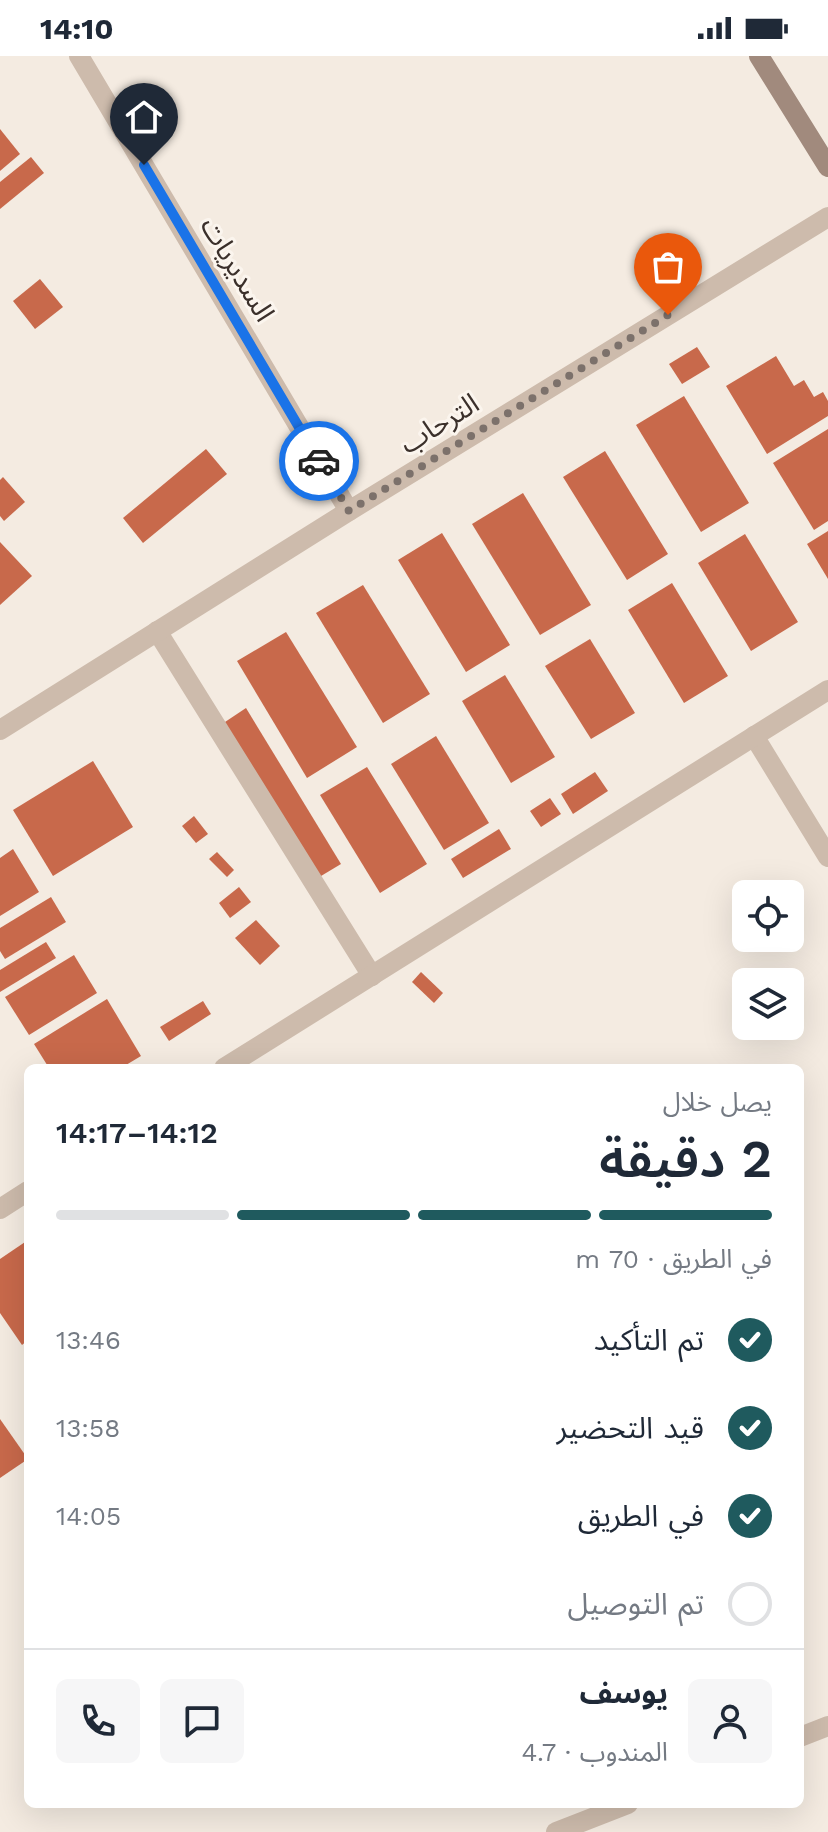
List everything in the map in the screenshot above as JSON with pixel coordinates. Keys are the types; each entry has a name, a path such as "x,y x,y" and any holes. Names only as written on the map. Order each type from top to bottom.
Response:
{"street":[{"name":"السديريات","path":"79,56 349,511"},
{"path":"759,56 828,167"},
{"name":"الترحاب","path":"0,730 828,217"},
{"path":"157,631 372,976"},
{"path":"230,1064 828,690"},
{"path":"754,736 828,857"},
{"path":"0,1209 24,1194"},
{"path":"804,1735 828,1726"},
{"path":"556,1832 618,1808"}],"building":[{"path":"0,129 20,154 0,171"},
{"path":"31,157 44,173 0,209 0,182"},
{"path":"40,279 63,307 35,329 13,301"},
{"path":"697,347 710,367 682,384 669,364"},
{"path":"776,356 794,386 804,380 814,397 823,392 828,401 828,416 767,454 726,386"},
{"path":"684,396 749,503 701,532 636,425"},
{"path":"828,429 828,521 814,530 773,463"},
{"path":"206,449 227,474 143,543 123,518"},
{"path":"605,451 668,554 627,580 563,477"},
{"path":"3,477 25,502 4,521 0,516 0,480"},
{"path":"523,493 591,605 540,635 472,524"},
{"path":"828,531 828,579 807,544"},
{"path":"442,533 510,645 466,672 398,560"},
{"path":"745,534 798,622 751,651 698,563"},
{"path":"0,542 32,576 0,605"},
{"path":"672,583 728,676 684,703 628,610"},
{"path":"363,585 430,694 383,723 316,613"},
{"path":"286,632 357,747 307,778 237,661"},
{"path":"590,639 635,713 591,739 545,666"},
{"path":"505,675 555,757 511,783 462,701"},
{"path":"246,708 341,864 316,879 222,724"},
{"path":"436,736 489,823 444,850 391,764"},
{"path":"93,761 133,827 53,876 13,810"},
{"path":"367,767 427,864 380,893 320,795"},
{"path":"595,772 608,791 573,814 561,794"},
{"path":"550,798 561,814 541,827 530,811"},
{"path":"194,816 208,834 196,843 182,826"},
{"path":"499,829 511,849 463,878 451,859"},
{"path":"13,849 39,892 0,916 0,858"},
{"path":"217,852 234,870 227,877 209,859"},
{"path":"239,887 251,902 230,918 219,903"},
{"path":"51,897 66,922 5,959 0,951 0,928"},
{"path":"256,920 280,946 260,965 235,938"},
{"path":"46,942 56,958 0,992 0,970"},
{"path":"74,955 97,993 29,1035 5,997"},
{"path":"421,972 443,993 434,1003 412,982"},
{"path":"107,999 141,1056 128,1064 46,1064 34,1044"},
{"path":"203,1001 211,1014 169,1041 160,1027"},
{"path":"24,1243 22,1345 0,1313 0,1259"},
{"path":"0,1419 24,1453 24,1462 0,1478"}],"way so far":[{"path":"319,461 349,511 668,315"}],"route":[{"path":"144,165 319,461"}]}
